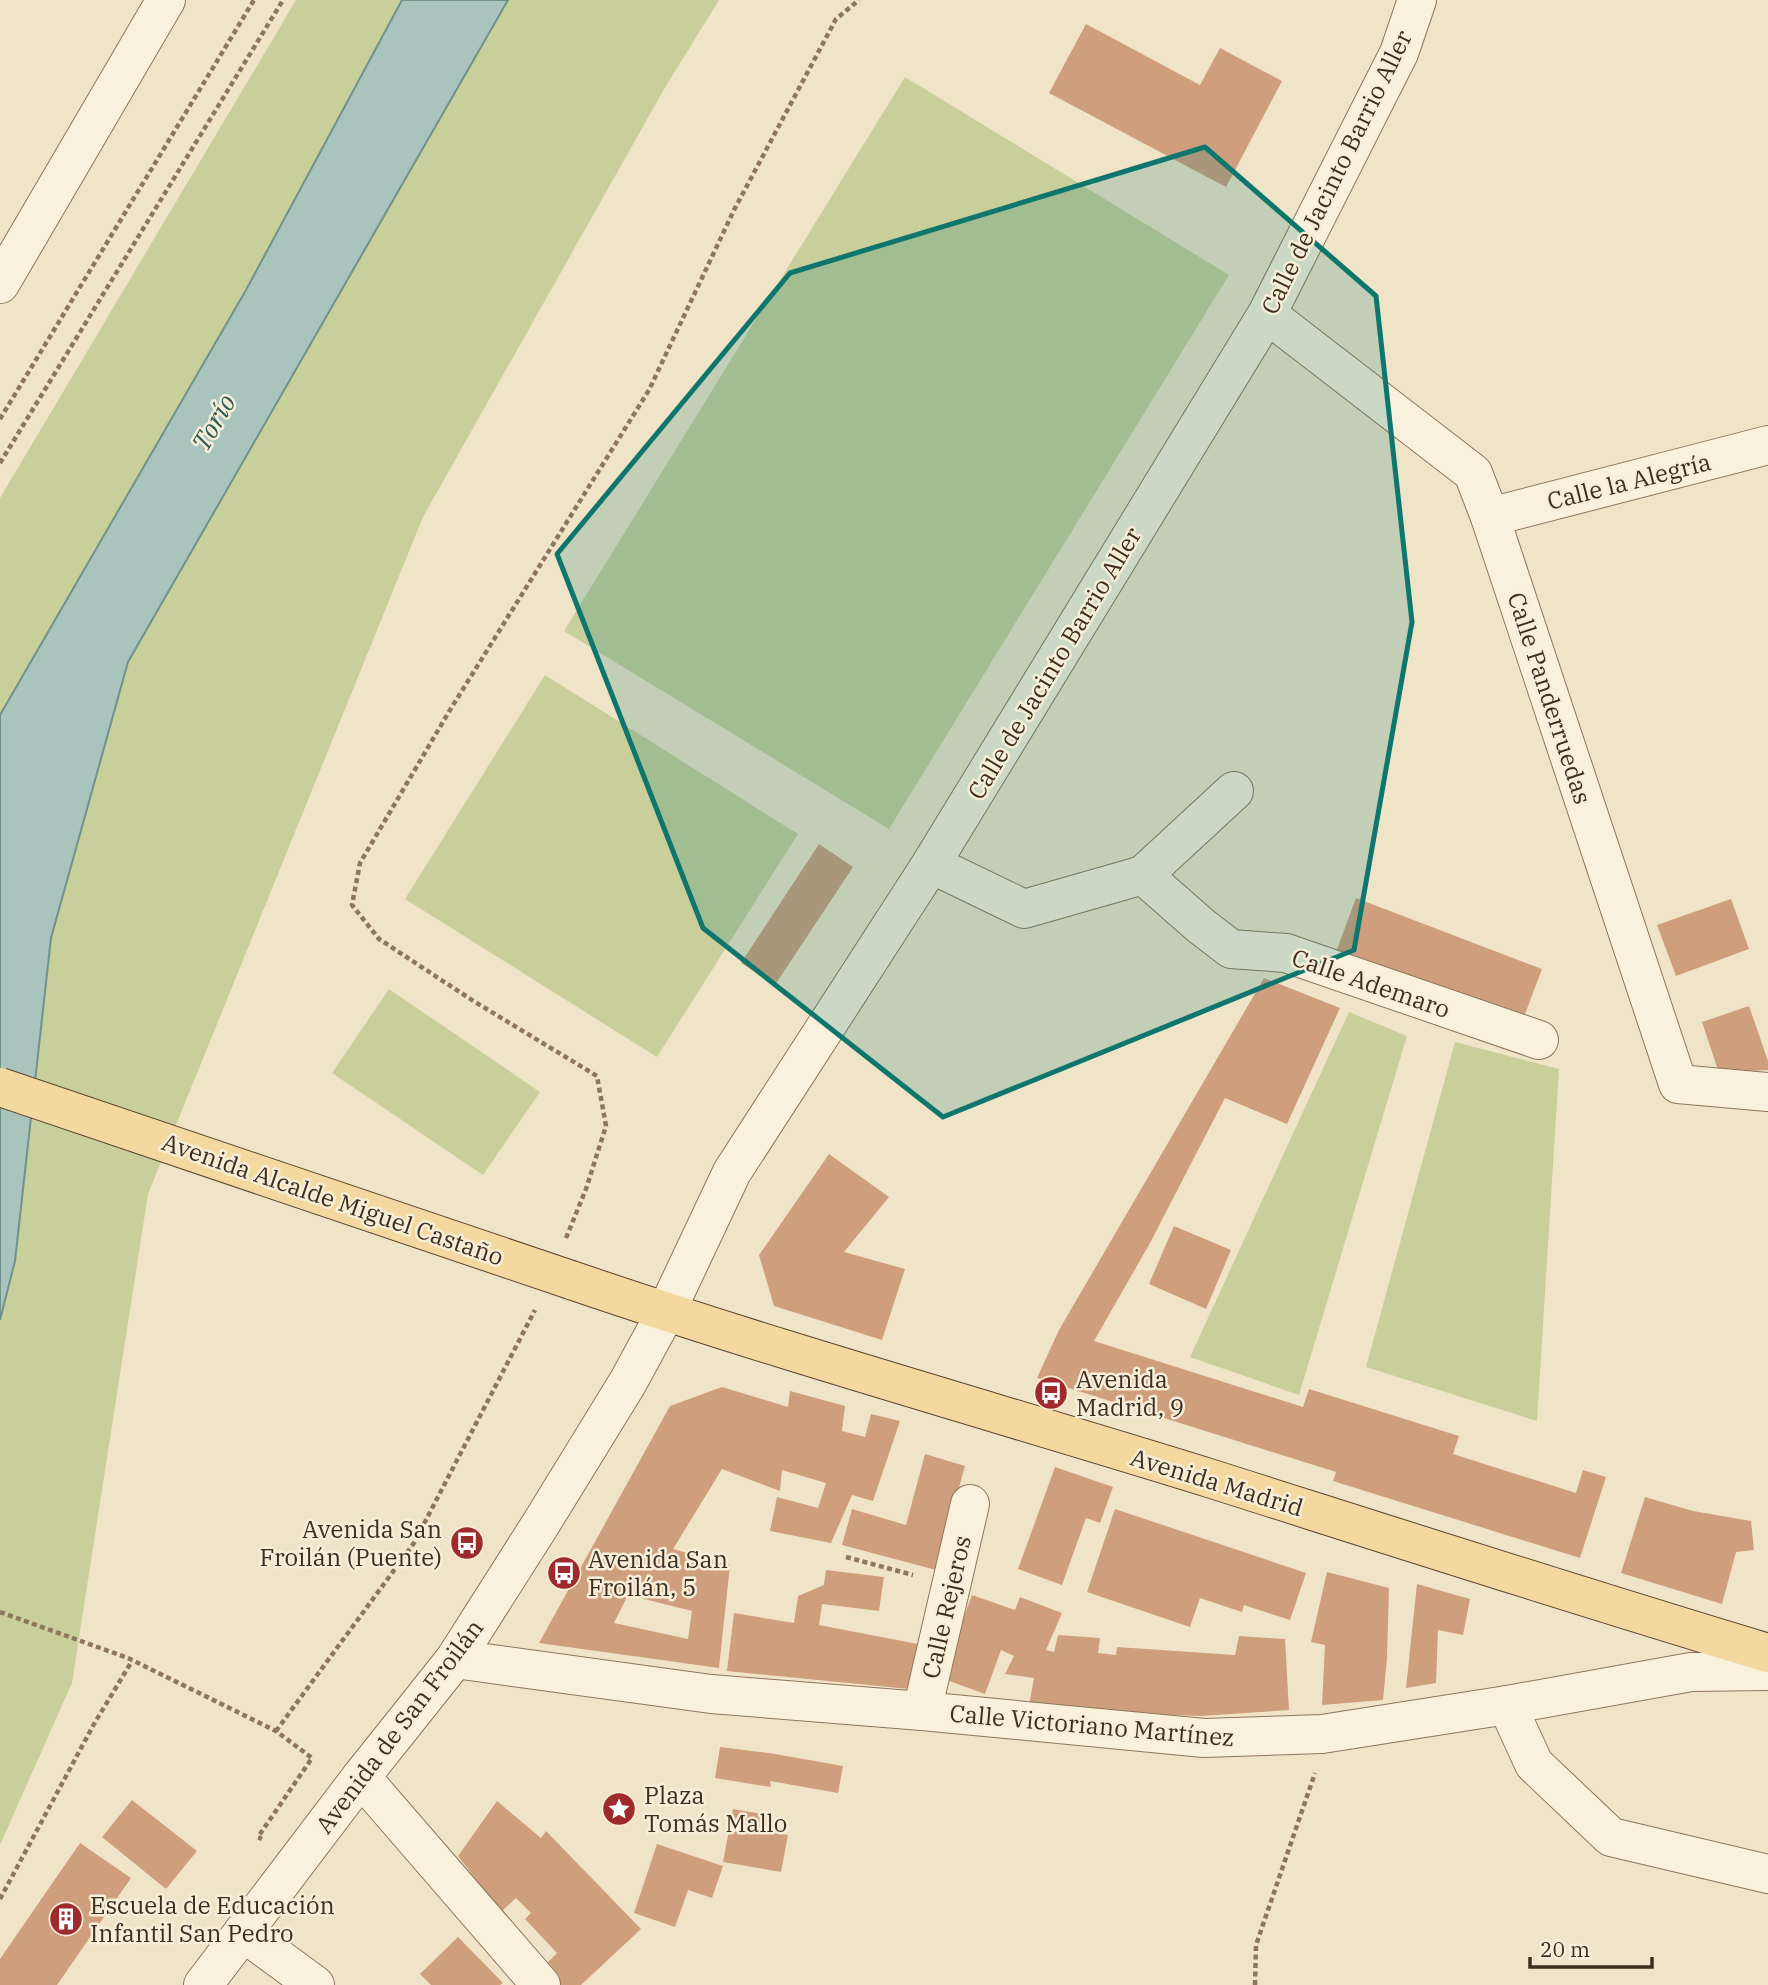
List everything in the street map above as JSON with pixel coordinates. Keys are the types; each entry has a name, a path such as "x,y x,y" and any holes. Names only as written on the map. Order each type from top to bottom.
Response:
{"main road":[{"name":"Avenida Alcalde Miguel Castaño","path":"0,1087 666,1312"},
{"name":"Avenida Madrid","path":"666,1312 1768,1653"}],"street":[{"path":"0,284 166,0"},
{"name":"Calle de Jacinto Barrio Aller","path":"666,1312 732,1172 931,864 1268,314 1399,53 1417,0"},
{"name":"Calle Panderruedas","path":"1268,314 1474,473 1678,1084 1768,1092"},
{"name":"Calle la Alegría","path":"1490,517 1768,445"},
{"path":"931,864 1024,909 1143,875 1234,791"},
{"name":"Calle Ademaro","path":"1143,875 1231,949 1286,953 1539,1040"},
{"name":"Avenida de San Froilán","path":"203,1985 361,1777 455,1659 628,1382 666,1312"},
{"name":"Calle Rejeros","path":"922,1711 970,1504"},
{"name":"Calle Victoriano Martínez","path":"455,1659 711,1694 1204,1738 1322,1734 1691,1672 1768,1671"},
{"path":"1507,1704 1534,1764 1611,1838 1768,1874"},
{"path":"361,1777 541,1985"},
{"path":"243,1932 315,1985"}],"path":[{"path":"0,419 254,0"},
{"path":"0,463 283,0"},
{"path":"565,1240 586,1189 606,1126 597,1076 475,1002 379,939 352,905 360,863 450,710 649,390 746,186 836,19 859,0"},
{"path":"276,1731 414,1543 539,1303"},
{"path":"846,1558 951,1586"},
{"path":"0,1612 130,1660 276,1731 312,1758 258,1837 264,1841"},
{"path":"0,1899 130,1660"},
{"path":"1255,1985 1256,1945 1315,1777 1322,1734"}],"highlighted area":[{"path":"1205,147 1376,296 1412,622 1354,950 943,1117 703,928 557,554 790,273"}],"green space":[{"path":"296,0 719,0 663,91 423,517 148,1194 72,1683 0,1845 0,498"},
{"path":"905,77 1229,275 889,829 564,631"},
{"path":"545,675 798,834 657,1057 405,899"},
{"path":"389,989 540,1092 483,1175 332,1073"},
{"path":"1349,1012 1407,1036 1299,1395 1190,1357"},
{"path":"1455,1042 1559,1069 1537,1421 1366,1367"}],"water":[{"name":"Torío","path":"402,0 508,0 128,662 51,938 15,1261 0,1320 0,715 246,290"}],"building":[{"path":"1086,24 1200,85 1220,48 1282,81 1226,187 1049,93"},
{"path":"819,844 853,867 775,985 741,963"},
{"path":"1356,898 1542,969 1522,1022 1336,952"},
{"path":"1731,899 1749,949 1676,976 1657,925"},
{"path":"1264,978 1340,1008 1287,1124 1225,1098 1150,1243 1094,1341 1303,1407 1309,1389 1459,1436 1453,1454 1576,1493 1583,1470 1606,1477 1580,1558 1333,1481 1336,1472 1037,1378 1059,1330"},
{"path":"1749,1006 1768,1061 1768,1070 1719,1073 1702,1022"},
{"path":"829,1154 889,1197 844,1252 905,1269 882,1340 774,1306 759,1255"},
{"path":"1174,1226 1231,1250 1206,1309 1149,1284"},
{"path":"722,1387 788,1407 790,1391 845,1406 842,1431 865,1437 871,1414 900,1421 873,1501 852,1495 831,1543 770,1531 777,1497 818,1508 826,1483 782,1470 780,1491 722,1469 673,1549 730,1565 719,1668 539,1643 670,1406","holes":["628,1595 692,1611 688,1639 614,1623"]},
{"path":"925,1454 965,1466 936,1570 842,1545 852,1509 906,1525"},
{"path":"1055,1467 1113,1487 1100,1523 1086,1518 1062,1585 1018,1569"},
{"path":"1645,1497 1693,1511 1751,1521 1754,1550 1736,1552 1722,1604 1621,1573"},
{"path":"1115,1509 1306,1573 1290,1620 1244,1605 1242,1612 1200,1598 1190,1627 1087,1592"},
{"path":"826,1570 884,1577 879,1611 822,1604 819,1625 918,1644 909,1689 727,1671 734,1613 794,1623 798,1596 824,1585"},
{"path":"1327,1572 1389,1588 1383,1700 1322,1705 1325,1645 1311,1642"},
{"path":"1417,1584 1470,1599 1463,1635 1438,1630 1436,1683 1406,1688"},
{"path":"972,1595 1015,1610 1020,1597 1062,1613 1046,1650 1054,1652 1058,1635 1100,1638 1098,1653 1116,1655 1117,1647 1235,1655 1239,1636 1285,1639 1289,1710 1201,1716 1109,1713 1029,1705 1034,1678 1005,1674 1014,1656 1001,1650 985,1694 941,1678"},
{"path":"720,1747 843,1766 838,1793 770,1781 771,1787 715,1778"},
{"path":"132,1800 197,1851 166,1889 102,1837"},
{"path":"497,1801 541,1838 546,1831 641,1929 581,1985 559,1985 543,1967 557,1953 525,1919 531,1913 516,1898 501,1912 458,1856"},
{"path":"733,1809 769,1815 766,1831 788,1835 781,1872 723,1862"},
{"name":"Escuela de Educación Infantil San Pedro","path":"80,1843 131,1878 57,1985 0,1985 0,1959"},
{"path":"657,1844 723,1866 712,1898 688,1890 675,1927 634,1913"},
{"path":"458,1937 503,1983 431,1985 420,1974"}],"place":[{"name":"Avenida Madrid, 9","path":"1051,1393"},
{"name":"Avenida San Froilán (Puente)","path":"467,1543"},
{"name":"Avenida San Froilán, 5","path":"564,1573"},
{"name":"Plaza Tomás Mallo","path":"619,1809"},
{"name":"Escuela de Educación Infantil San Pedro","path":"66,1919"}]}
